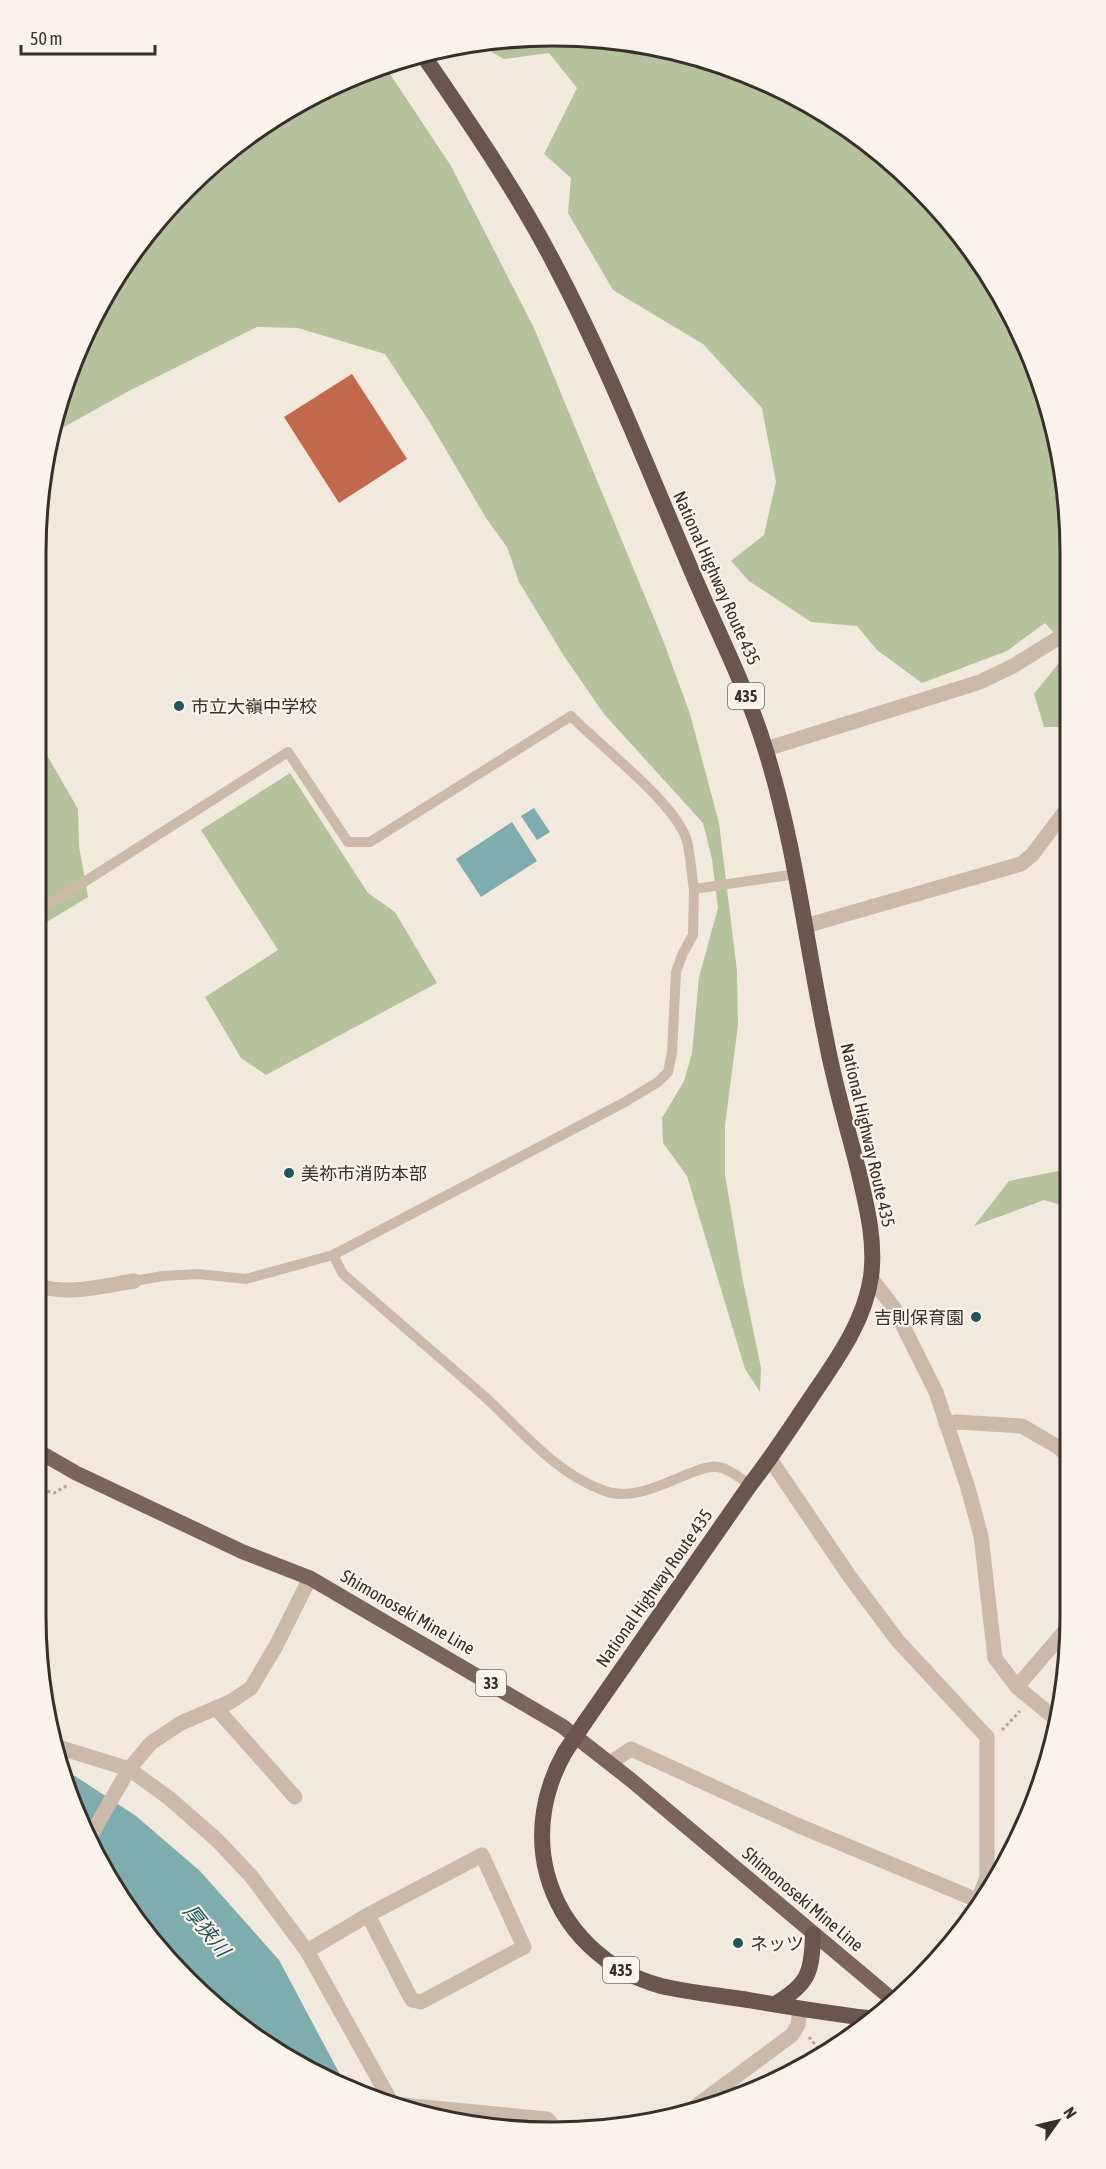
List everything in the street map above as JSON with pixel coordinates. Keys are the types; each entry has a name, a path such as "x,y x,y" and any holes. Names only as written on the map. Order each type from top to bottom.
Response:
{"highway":[{"name":"National Highway Route 435","path":"428,62 495,161 570,294 606,368 689,566 734,663 766,749 796,874 826,1042 868,1211 872,1244 871,1278 860,1316 842,1351 770,1459 585,1722 553,1774 545,1801 543,1847 550,1887 567,1921 579,1936 600,1955 636,1978 663,1986 862,2017"},
{"path":"775,2004 794,1993 806,1977 813,1962 813,1934"}],"main road":[{"name":"Shimonoseki Mine Line","path":"46,1456 76,1473 243,1552 310,1578 561,1726 610,1763 888,1996"}],"street":[{"path":"766,749 980,682 1015,665 1060,637"},
{"path":"805,926 1021,864 1032,855 1060,818"},
{"path":"871,1278 894,1308 936,1392 981,1536 995,1658 1017,1688 1050,1714"},
{"path":"46,1288 81,1289 134,1281"},
{"path":"946,1424 957,1422 1022,1426 1060,1449"},
{"path":"770,1459 850,1577 898,1641 987,1737 986,1878"},
{"path":"95,1830 125,1776 151,1743 181,1723 230,1702 244,1693 259,1678 310,1578"},
{"path":"1017,1688 1059,1636"},
{"path":"216,1708 295,1797"},
{"path":"610,1763 631,1749 808,1829 974,1897"},
{"path":"65,1750 169,1798 218,1841 251,1876 307,1951 387,2095"},
{"path":"307,1951 368,1915 482,1855 524,1947 421,2002 412,2000 368,1915"},
{"path":"706,2099 792,2035 798,2025 800,2009"},
{"path":"434,2108 547,2119 549,2122"}],"lane":[{"path":"46,906 288,752 348,842 370,842 571,716 675,817 686,838 694,889 693,935 676,972 672,1053 668,1072 658,1082 625,1102 333,1255 246,1279 198,1274 163,1276 134,1281"},
{"path":"694,889 796,874"},
{"path":"333,1255 343,1274 485,1397 557,1464 581,1480 607,1492 630,1493 651,1488 700,1469 717,1466 750,1485"}],"path":[{"path":"46,1491 54,1493 68,1485 76,1473"},
{"path":"987,1737 998,1734 1031,1698"}],"green space":[{"path":"553,46 619,51 652,56 716,73 777,99 834,132 887,172 934,219 955,245 992,300 1021,359 1033,390 1050,454 1055,487 1060,553 1060,639 1045,623 1007,651 922,683 877,650 857,626 811,622 749,581 731,561 764,535 776,482 762,408 703,344 613,290 568,213 571,178 544,154 577,88 549,53 504,59 490,51"},
{"path":"389,73 451,166 534,328 663,640 690,714 719,823 737,971 738,1025 725,1125 725,1175 761,1368 760,1392 745,1369 687,1176 663,1143 662,1118 684,1081 692,1053 699,977 718,908 712,859 703,823 604,714 564,656 519,582 507,547 486,518 429,421 385,354 298,328 257,327 129,391 63,428 85,359 114,300 151,245 172,219 219,172 272,132 329,99"},
{"path":"1060,662 1060,727 1044,727 1034,694"},
{"path":"46,754 78,809 79,846 88,897 46,923"},
{"path":"290,773 368,893 395,912 437,983 266,1075 241,1058 205,997 278,950 201,830"},
{"path":"1060,1171 1060,1205 1044,1200 974,1226 1009,1181"}],"water":[{"path":"534,808 550,832 537,840 521,816"},
{"path":"512,822 537,861 481,897 456,859"},
{"name":"厚狭川","path":"72,1776 136,1816 200,1871 279,1960 340,2075 300,2055 245,2018 219,1997 172,1950 151,1924 114,1869 85,1810"}],"building":[{"path":"352,374 407,459 339,503 284,417"}],"place":[{"name":"市立大嶺中学校","path":"179,706"},
{"name":"美祢市消防本部","path":"289,1173"},
{"name":"吉則保育園","path":"976,1317"},
{"name":"ネッツ","path":"738,1943"}]}
